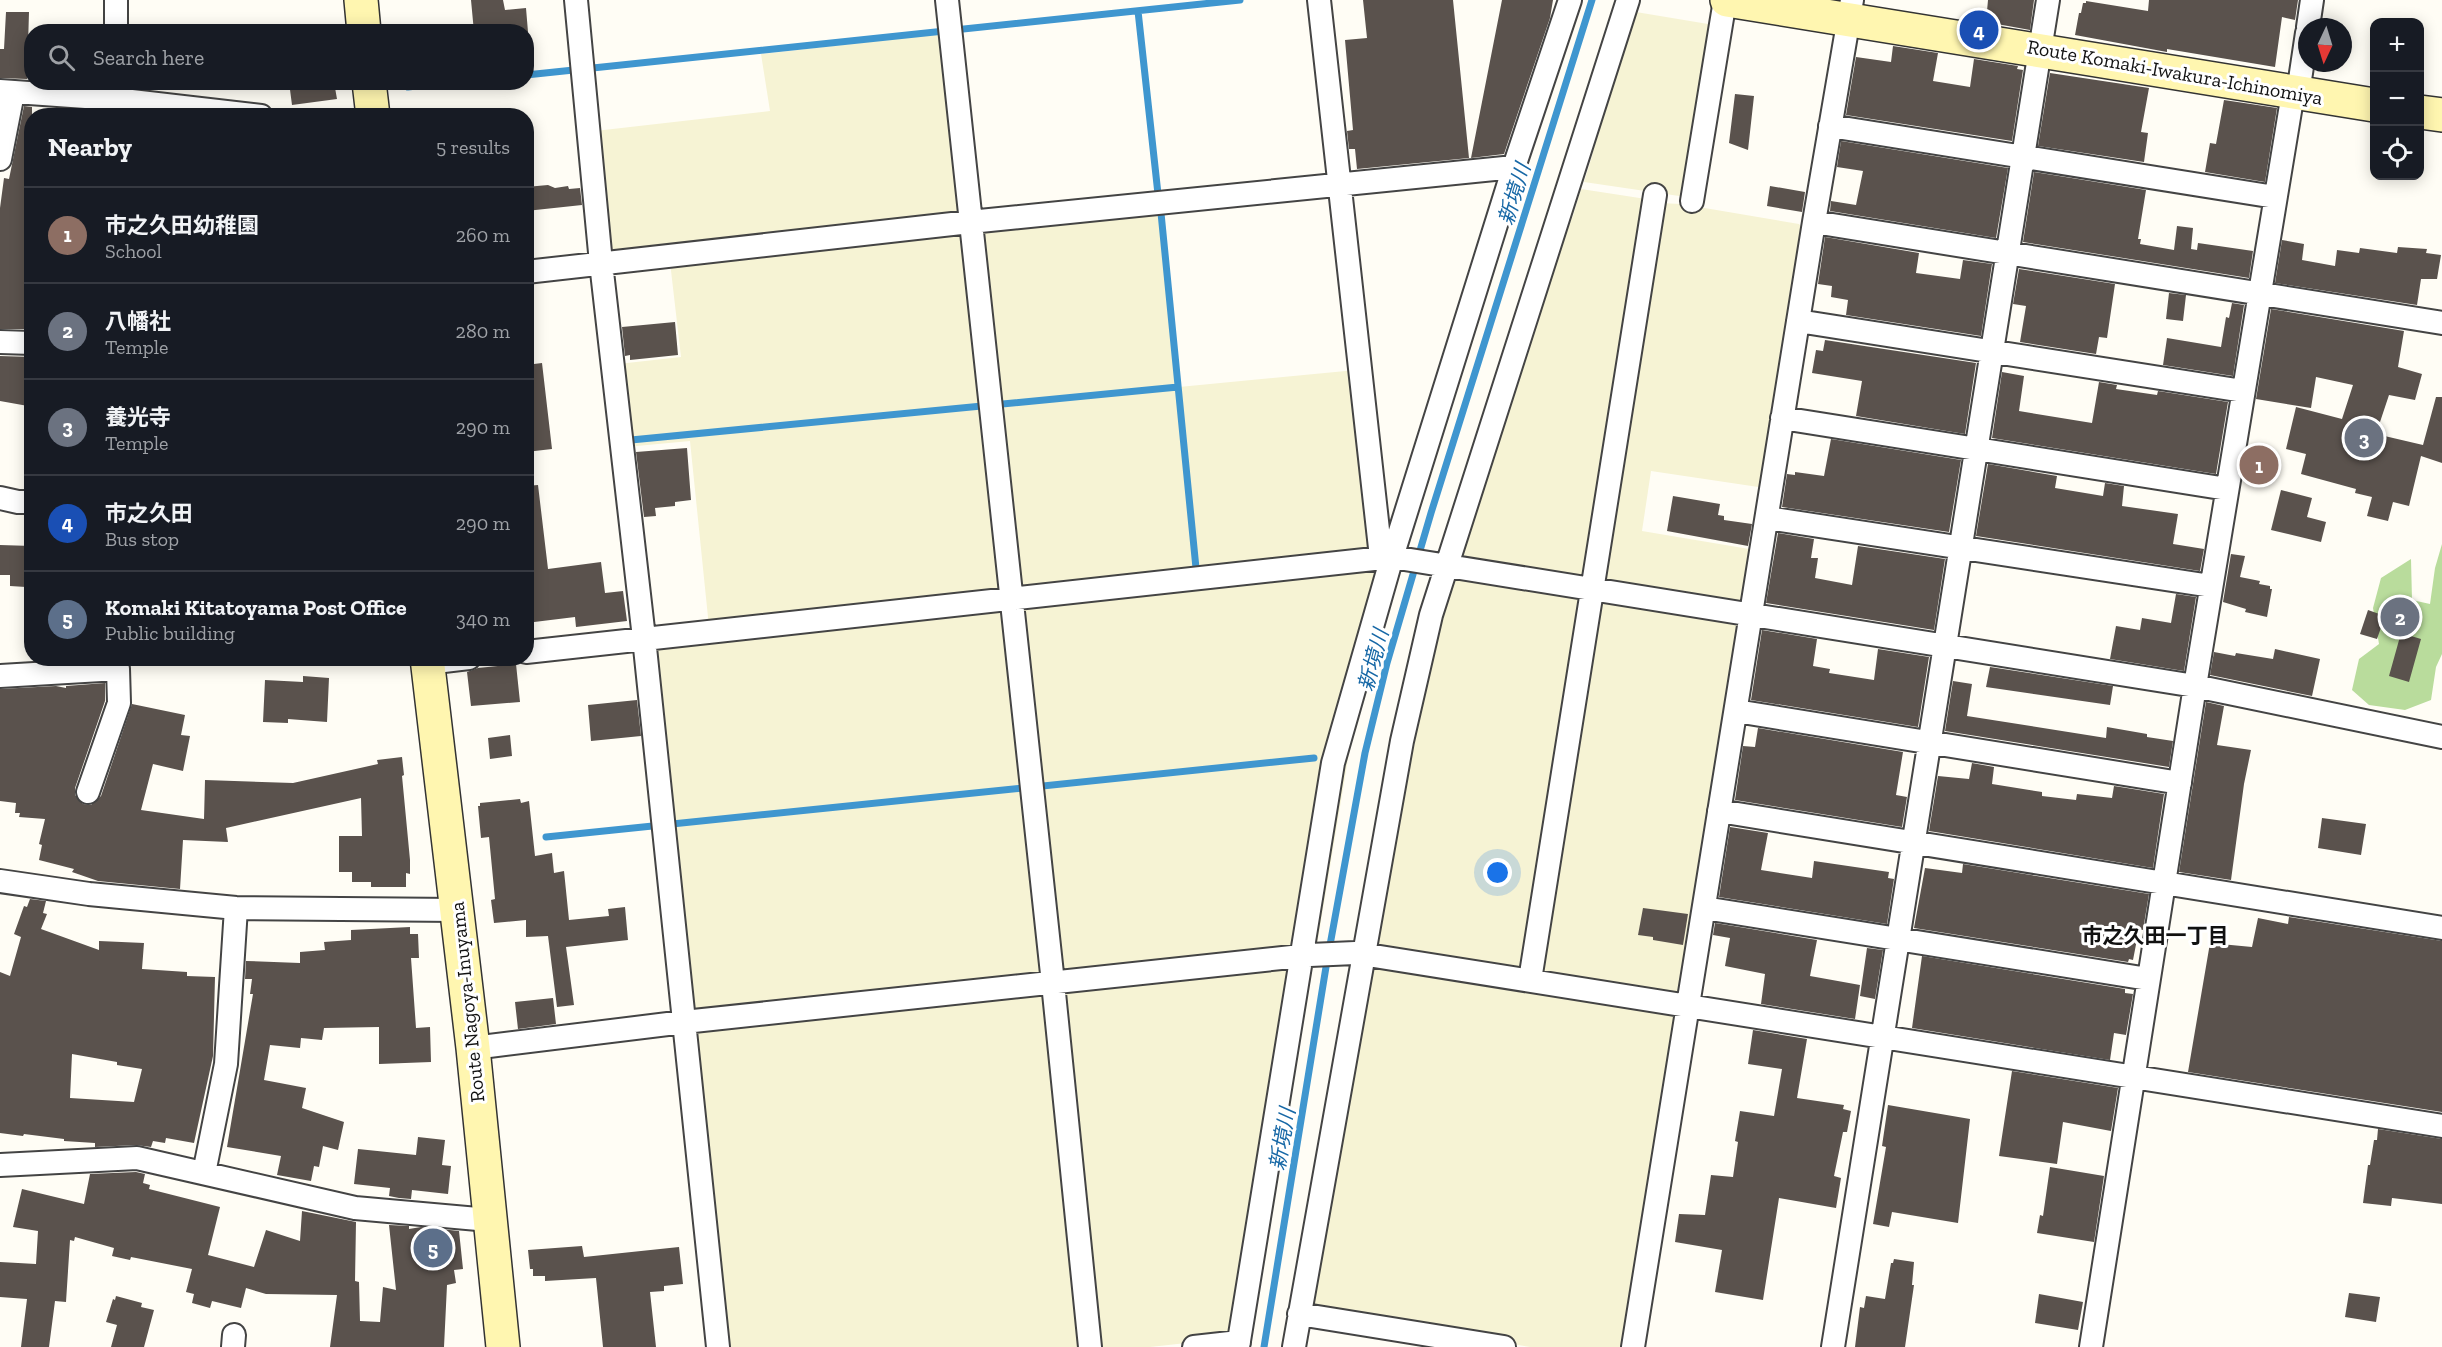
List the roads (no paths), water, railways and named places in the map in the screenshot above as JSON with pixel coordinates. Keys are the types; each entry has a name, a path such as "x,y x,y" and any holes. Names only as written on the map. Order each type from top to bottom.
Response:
{"main road":[{"path":"361,0 363,24"},
{"name":"Route Komaki-Iwakura-Ichinomiya","path":"1726,0 1850,10 2040,49 2370,104"},
{"path":"370,90 372,108"},
{"path":"2424,113 2442,116"},
{"name":"Route Nagoya-Inuyama","path":"428,666 458,910 503,1347"}],"street":[{"path":"116,0 116,24"},
{"path":"576,0 601,263 644,638 718,1347"},
{"path":"947,0 1090,1347"},
{"path":"1319,0 1340,184 1391,557"},
{"path":"1194,1347 1239,1344 1306,955 1333,763 1391,557 1514,167 1570,0"},
{"path":"1294,1347 1359,953 1402,741 1431,615 1445,564 1628,0"},
{"path":"1692,201 1726,0"},
{"path":"1833,1347 2048,0"},
{"path":"2309,18 2312,0"},
{"path":"1633,1347 1850,10"},
{"path":"2091,1347 2211,586 2275,197 2299,72"},
{"path":"0,159 7,92 114,91 214,108"},
{"path":"1830,126 2275,197"},
{"path":"534,271 970,222 1514,167"},
{"path":"1530,980 1655,195"},
{"path":"1814,222 2442,323"},
{"path":"1798,321 2243,391"},
{"path":"0,342 24,343"},
{"path":"1782,418 2227,489"},
{"path":"0,498 24,502"},
{"path":"1767,518 2211,586"},
{"path":"534,651 1010,597 1391,557 1591,587 2195,686 2442,737"},
{"path":"0,676 118,669 119,703 88,792"},
{"path":"1736,711 2180,783"},
{"path":"1719,811 2442,928"},
{"path":"0,881 89,894 236,908 458,910"},
{"path":"204,1173 226,1064 236,908"},
{"path":"1704,908 2148,979"},
{"path":"473,1048 684,1022 1306,955 1359,953 2442,1126"},
{"path":"0,1165 137,1158 355,1208 489,1220"},
{"path":"1299,1314 1447,1342 1504,1347"}],"waterway":[{"path":"534,74 1240,0"},
{"name":"新境川","path":"1264,1347 1326,967 1365,753 1387,663 1431,513 1592,0"},
{"path":"1138,11 1158,194"},
{"path":"1161,213 1196,568"},
{"path":"631,440 1178,387"},
{"path":"546,837 1314,758"}],"place":[{"name":"市之久田","path":"1979,30"},
{"name":"養光寺","path":"2364,438"},
{"name":"市之久田幼稚園","path":"2259,465"},
{"name":"八幡社","path":"2400,617"},
{"name":"Komaki Kitatoyama Post Office","path":"433,1248"}],"district":[{"name":"市之久田一丁目","path":"2155,935"}]}
